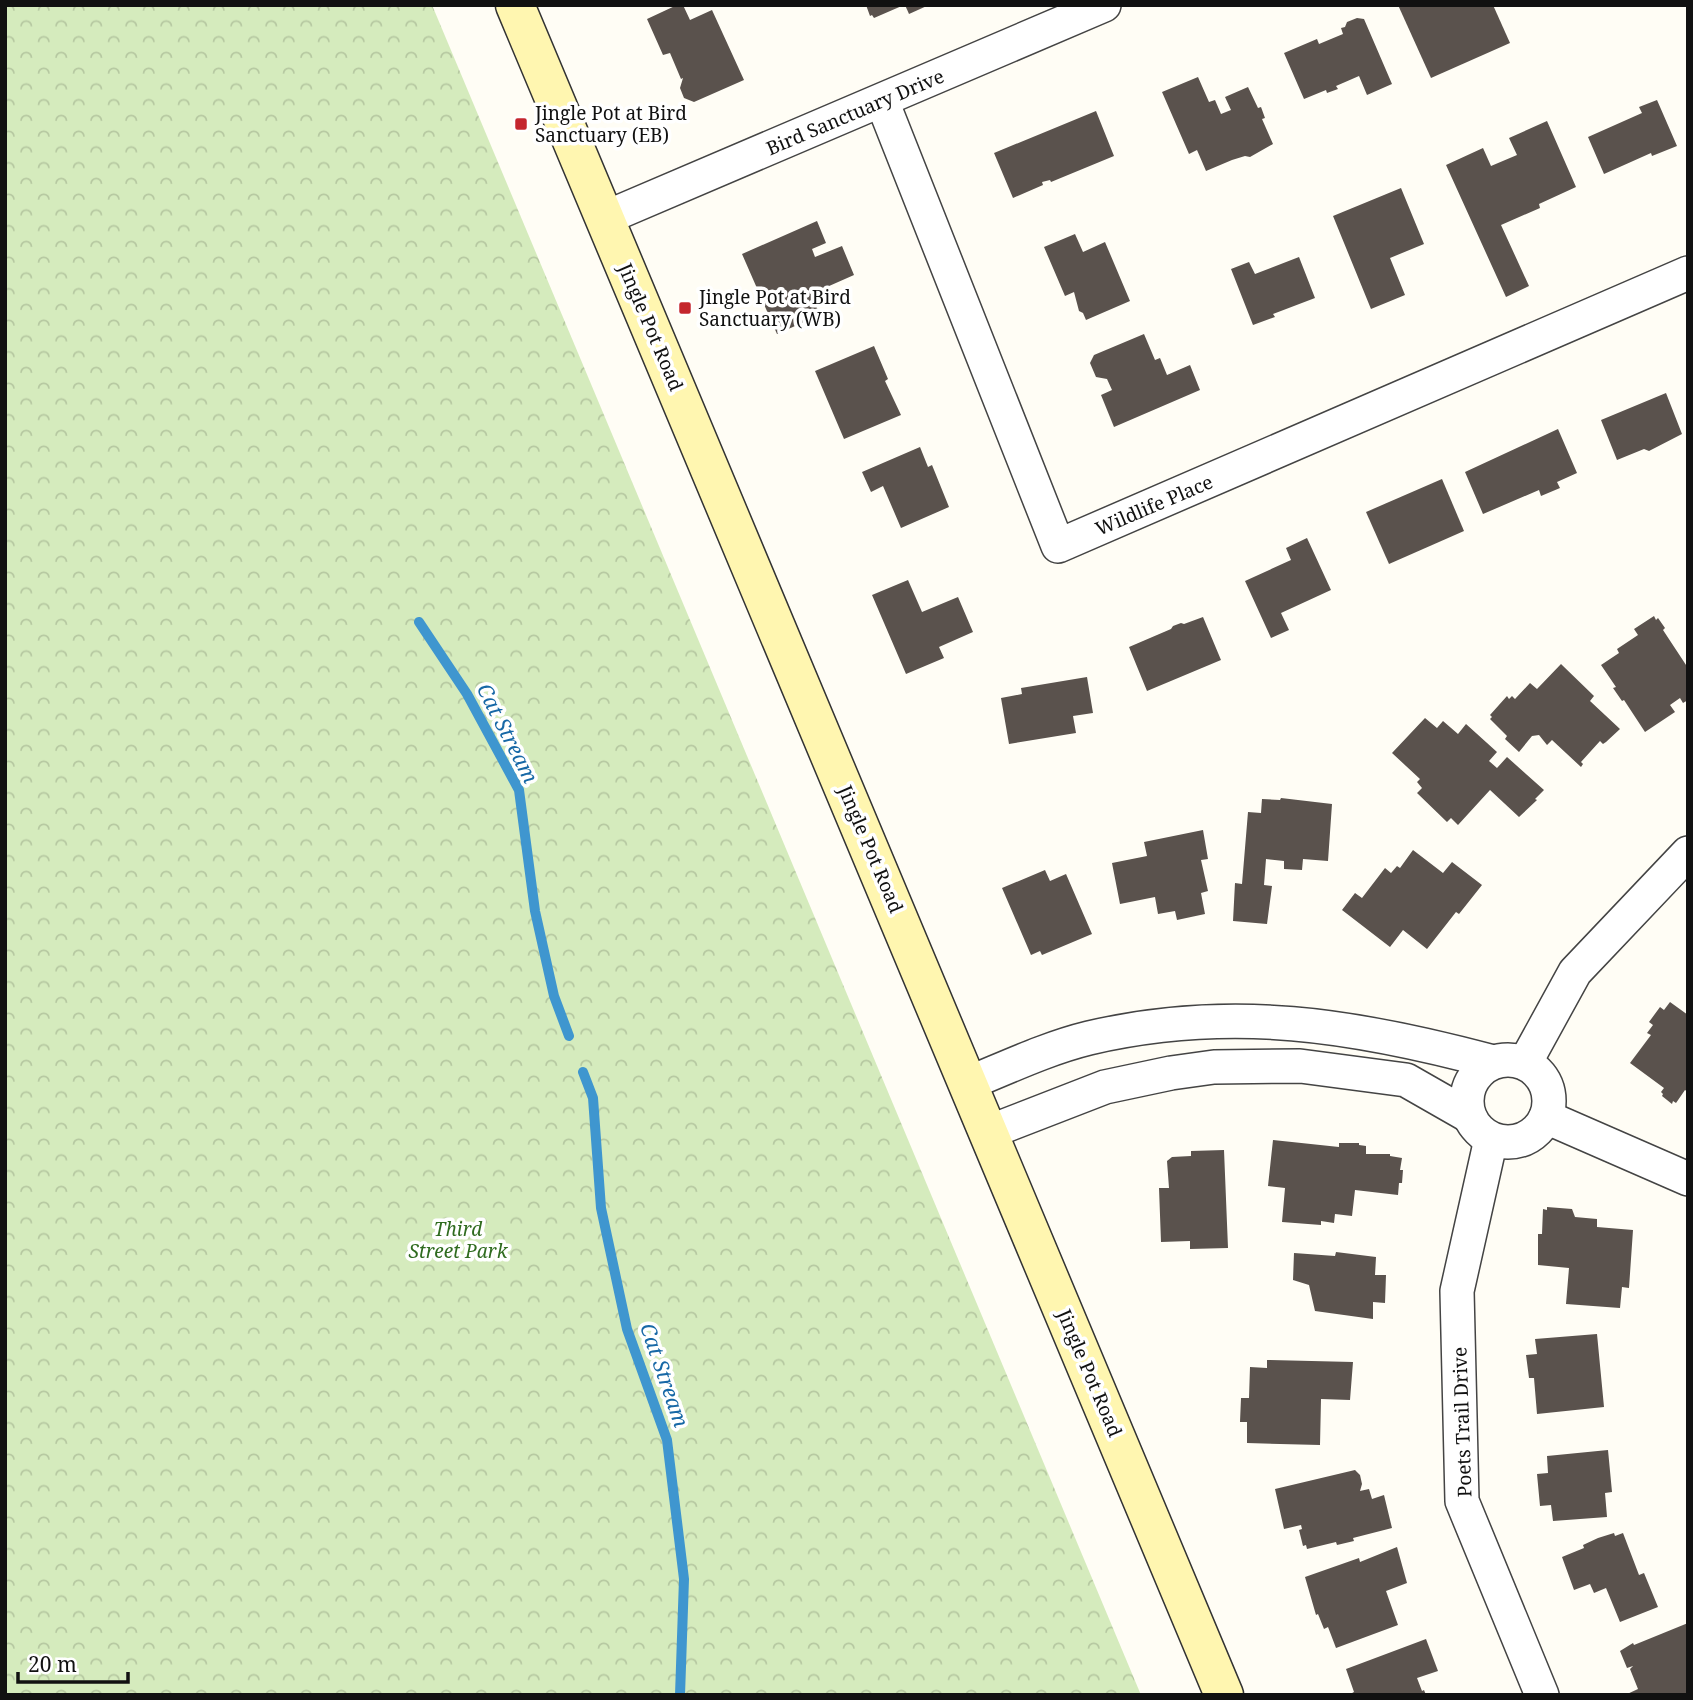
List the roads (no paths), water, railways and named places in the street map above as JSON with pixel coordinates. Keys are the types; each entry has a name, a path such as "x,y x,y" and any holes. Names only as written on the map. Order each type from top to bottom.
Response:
{"street":[{"name":"Jingle Pot Road","path":"515,5 1224,1695"},
{"name":"Bird Sanctuary Drive","path":"605,218 1104,5"},
{"name":"Wildlife Place","path":"882,102 1058,546 1688,273"},
{"path":"1480,1127 1467,1103 1468,1090 1474,1078 1482,1068 1509,1062 1575,972 1688,853"},
{"path":"969,1083 1087,1039 1173,1024 1255,1021 1352,1029 1509,1062 1536,1070 1544,1080 1550,1105 1539,1128 1529,1137 1504,1142 1406,1080 1300,1066 1214,1067 1105,1087 989,1132"},
{"path":"1546,1117 1688,1179"},
{"name":"Poets Trail Drive","path":"1480,1127 1457,1291 1462,1501 1542,1695"}],"waterway":[{"name":"Cat Stream","path":"419,622 467,694 519,790 535,911 554,996 569,1036"},
{"name":"Cat Stream","path":"583,1072 593,1098 601,1208 627,1329 667,1440 684,1579 680,1695"}],"place":[{"name":"Jingle Pot at Bird Sanctuary (EB)","path":"521,124"},
{"name":"Jingle Pot at Bird Sanctuary (WB)","path":"685,308"}],"park label":[{"name":"Third Street Park","path":"458,1240"}]}
